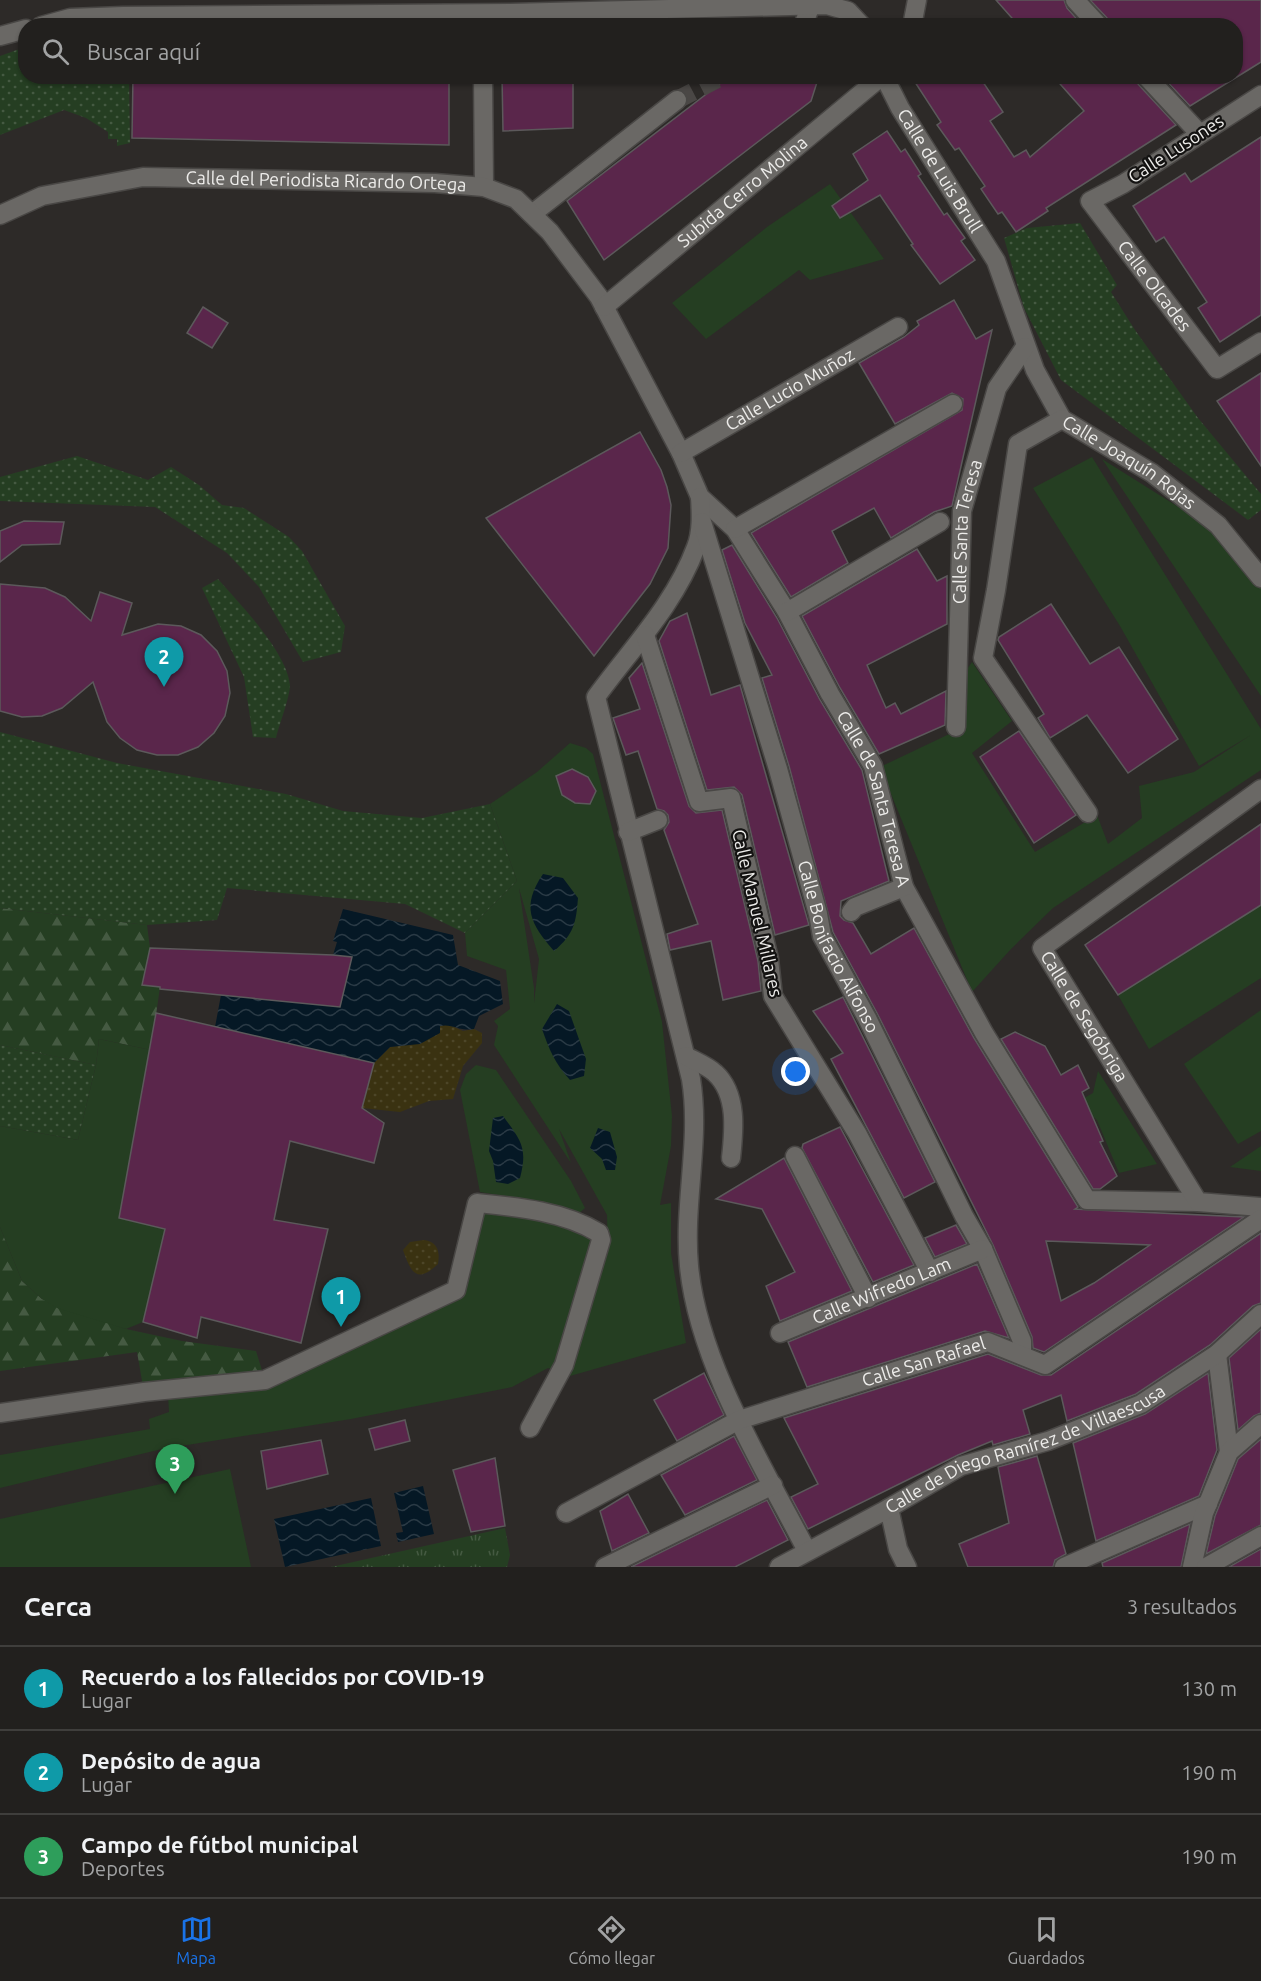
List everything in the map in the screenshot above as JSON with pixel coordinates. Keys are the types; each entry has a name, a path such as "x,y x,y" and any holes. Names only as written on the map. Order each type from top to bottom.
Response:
{"street":[{"path":"808,18 819,5 849,0"},
{"path":"914,18 917,0"},
{"path":"1075,0 1092,18"},
{"path":"70,18 483,13 741,3 819,5 848,11 855,18"},
{"path":"0,36 18,32"},
{"path":"483,84 484,187"},
{"name":"Subida Cerro Molina","path":"604,307 873,84"},
{"name":"Calle de Luis Brull","path":"887,84 996,261"},
{"path":"1153,84 1199,133"},
{"name":"Calle Lusones","path":"1090,201 1123,184 1261,94"},
{"path":"532,214 677,100"},
{"name":"Calle del Periodista Ricardo Ortega","path":"0,215 42,196 143,177 435,183 484,187 516,199 532,214 550,232 604,307"},
{"name":"Calle Olcades","path":"1090,201 1217,369 1261,342"},
{"name":"Calle Joaquín Rojas","path":"996,261 1025,347 1042,386 1062,419 1152,473 1225,534 1261,578"},
{"name":"Calle de Santa Teresa A","path":"604,307 681,453 700,497 735,529 787,612 830,694 873,766 904,887 984,1034 1087,1200 1198,1202"},
{"name":"Calle Lucio Muñoz","path":"681,453 898,327"},
{"name":"Calle Santa Teresa","path":"956,727 962,511 996,388 1025,347"},
{"path":"735,529 953,404"},
{"path":"1062,419 1018,444 996,590 983,658 1088,813"},
{"path":"700,497 701,518 697,546 645,635 596,697 686,1056 695,1106 688,1212 688,1265 709,1349 739,1420 807,1551"},
{"name":"Calle Bonifacio Alfonso","path":"701,518 778,769 822,936 867,1018 963,1216 983,1249 1022,1341 1022,1355"},
{"path":"787,612 940,522"},
{"name":"Calle Manuel Millares","path":"645,635 699,802 731,798 769,959 773,996 857,1133 930,1272"},
{"name":"Calle de Segóbriga","path":"1198,1202 1041,948 1261,789"},
{"path":"628,832 658,820"},
{"path":"850,912 855,907 904,887"},
{"path":"686,1056 715,1072 727,1092 735,1124 731,1158"},
{"path":"795,1156 868,1298"},
{"path":"1198,1202 1261,1207"},
{"path":"0,1413 144,1392 265,1380 456,1290 477,1203 529,1209 577,1222 599,1233 601,1240 564,1365 530,1428"},
{"name":"Calle San Rafael","path":"567,1513 739,1420 988,1342 1045,1365 1261,1219"},
{"name":"Calle Wifredo Lam","path":"780,1333 983,1249"},
{"name":"Calle de Diego Ramírez de Villaescusa","path":"779,1567 961,1466 1048,1441 1142,1404 1217,1354 1261,1314"},
{"path":"1217,1354 1229,1452"},
{"path":"1192,1567 1208,1503 1229,1452 1261,1424"},
{"path":"605,1567 773,1485"},
{"path":"1064,1567 1208,1503"},
{"path":"889,1508 898,1549 906,1567"},
{"path":"1206,1567 1261,1536"}],"green space":[{"path":"18,50 18,84 129,84 130,143 117,146 117,139 108,139 108,132 86,118 64,110 0,135 0,56"},
{"path":"830,184 884,259 810,280 799,270 706,339 672,303 767,227"},
{"path":"1080,223 1117,285 1111,292 1135,330 1198,418 1261,494 1261,510 1248,520 1061,380 1024,308 1004,238 1027,228"},
{"path":"77,456 148,480 171,467 199,485 222,505 244,508 289,537 302,551 345,626 341,652 303,662 259,587 227,553 155,507 0,501 0,477"},
{"path":"1092,457 1261,729 1261,770 1053,908 972,992 880,767 964,727 963,675 972,662 1012,721 972,753 1035,852 1097,815 1108,844 1142,818 1139,786 1194,772 1251,735 1199,766 1120,626 1033,488"},
{"path":"1102,459 1215,530 1261,588 1261,696"},
{"path":"218,579 261,629 287,672 290,690 276,738 253,737 244,677 202,588"},
{"path":"0,732 117,763 286,794 343,811 422,818 490,804 517,881 465,933 405,904 227,888 217,920 147,925 0,908"},
{"path":"570,743 586,748 593,754 662,1022 672,1116 671,1146 660,1205 671,1203 671,1253 686,1343 570,1376 548,1368 512,1387 351,1419 162,1449 0,1488 0,1455 150,1429 149,1419 169,1412 168,1395 265,1380 455,1290 477,1203 599,1233 596,1263 608,1254 607,1215 559,1129 571,1163 494,1045 498,1026 494,1021 510,1009 506,970 467,956 465,933 517,881 490,804 537,772","holes":["519,888 539,959 534,1003 534,988"]},
{"path":"1261,905 1261,978 1149,1049 1118,995"},
{"path":"0,908 147,925 150,948 142,985 160,987 151,1050 99,1039 96,1065 0,1045"},
{"path":"1261,1010 1261,1131 1238,1144 1184,1064"},
{"path":"99,1039 151,1050 119,1218 165,1229 143,1322 126,1329 57,1308 42,1299 22,1281 0,1227 0,1126 78,1140 96,1065"},
{"path":"0,1045 96,1065 78,1140 0,1126"},
{"path":"476,1065 496,1070 571,1181 585,1208 576,1216 538,1201 480,1192 460,1090 466,1074"},
{"path":"1098,1071 1157,1164 1119,1173 1097,1120 1077,1102 1093,1093"},
{"path":"1261,1146 1261,1171 1230,1167"},
{"path":"0,1227 22,1281 42,1299 126,1329 182,1341 256,1351 265,1380 144,1392 137,1352 0,1371"},
{"path":"230,1469 251,1567 0,1567 0,1519"},
{"path":"505,1528 510,1555 507,1567 331,1567"}],"sand":[{"path":"447,1024 463,1031 474,1029 482,1033 482,1043 463,1066 453,1099 429,1101 400,1112 362,1108 374,1063 390,1047 420,1043 439,1026"},
{"path":"424,1240 435,1245 439,1260 431,1270 420,1274 412,1270 403,1250 410,1242"}],"water":[{"path":"543,874 563,878 578,898 573,927 566,939 554,951 539,932 531,914 532,896"},
{"path":"343,909 453,935 458,965 500,981 503,1004 479,1016 474,1029 440,1026 440,1033 420,1044 390,1047 374,1063 215,1027 221,995 340,1006 352,957 333,955 337,942 333,941"},
{"path":"557,1004 569,1011 586,1059 584,1076 570,1080 553,1056 542,1029"},
{"path":"503,1116 518,1138 523,1152 520,1178 508,1184 496,1182 489,1151 493,1118"},
{"path":"598,1128 610,1132 617,1157 615,1170 606,1170 602,1159 590,1148"},
{"path":"423,1486 434,1534 398,1542 396,1533 403,1532 394,1493"},
{"path":"371,1498 381,1546 285,1567 274,1519"}],"building":[{"path":"996,0 1064,0 1067,8 1076,18 1012,18"},
{"path":"1090,0 1261,0 1261,62 1243,73 1243,18 1107,18"},
{"path":"133,84 449,84 449,145 132,138"},
{"path":"502,84 573,84 573,128 503,131"},
{"path":"720,84 816,84 811,101 604,260 567,201"},
{"path":"916,84 984,84 1003,112 990,121 1014,157 1026,150 1030,157 1084,111 1060,84 1138,84 1176,125 1046,208 1048,211 1016,232 1002,212 998,214 981,189 985,186 959,148 955,150 937,125 941,122"},
{"path":"1169,84 1226,84 1190,106"},
{"path":"887,131 901,152 905,149 921,174 918,176 944,215 947,213 965,238 961,241 975,260 940,284 911,245 913,244 880,195 840,218 832,206 868,180 853,154"},
{"path":"1261,137 1261,315 1220,342 1198,308 1207,302 1164,237 1156,242 1133,206 1185,173 1191,182"},
{"path":"954,300 976,339 992,330 952,506 934,512 891,538 874,508 832,531 848,563 791,597 751,533 962,410 963,399 952,393 895,424 859,363 904,337 919,325 917,321"},
{"path":"203,307 228,323 212,348 187,333"},
{"path":"1261,373 1261,466 1217,401"},
{"path":"640,432 661,470 667,487 671,505 668,548 650,584 594,656 486,518"},
{"path":"24,521 64,522 60,544 22,545 0,562 0,531"},
{"path":"732,545 777,618 820,700 862,770 889,881 841,901 840,916 853,923 871,954 914,928 974,1038 1078,1207 1075,1209 1244,1217 1044,1352 1033,1348 1032,1337 993,1245 877,1013 833,932 789,766 762,678 772,675 745,623 722,550","holes":["1046,1241 1150,1245 1094,1283 1061,1301"]},
{"path":"917,549 937,581 947,576 947,624 867,665 886,708 895,703 901,714 946,691 945,725 879,754 840,688 802,616"},
{"path":"0,584 45,588 65,597 91,621 100,592 132,603 122,635 158,624 181,626 201,635 217,651 227,671 230,693 225,716 214,733 198,747 178,755 157,755 137,750 120,738 107,722 93,682 62,708 42,716 22,717 0,711"},
{"path":"1051,604 1090,664 1119,647 1178,739 1128,773 1087,715 1050,738 1038,718 1044,714 998,640 999,637"},
{"path":"687,613 711,695 740,685 809,925 775,935 742,795 734,787 707,790 659,641 670,621"},
{"path":"642,663 689,806 696,813 722,810 758,961 761,991 723,1000 711,941 670,950 667,934 698,924 664,830 669,822 668,815 657,809 638,751 626,755 613,718 640,709 629,678"},
{"path":"1019,731 1076,815 1034,843 980,757"},
{"path":"572,769 588,777 596,791 590,804 575,803 562,795 556,776"},
{"path":"1261,824 1261,905 1118,995 1085,945"},
{"path":"150,948 352,957 340,1007 160,989 160,987 142,985"},
{"path":"843,997 935,1182 904,1198 831,1059 843,1053 813,1011"},
{"path":"156,1013 374,1063 362,1108 384,1123 374,1163 290,1141 274,1220 328,1229 301,1343 201,1317 197,1338 143,1322 165,1229 119,1218"},
{"path":"1015,1032 1045,1046 1061,1075 1078,1065 1089,1088 1082,1092 1103,1141 1100,1142 1117,1176 1100,1189 1093,1189 1001,1039"},
{"path":"840,1127 914,1265 873,1282 802,1148 803,1144"},
{"path":"784,1158 852,1291 780,1321 766,1286 795,1272 762,1209 716,1199"},
{"path":"956,1225 967,1244 935,1257 925,1238"},
{"path":"1261,1233 1261,1303 1253,1306 1210,1345 1136,1394 1067,1421 1061,1395 1023,1410 1030,1434 993,1445 992,1441 958,1455 808,1529 791,1497 818,1484 784,1418 988,1354 1041,1375 1051,1375"},
{"path":"977,1264 1009,1338 985,1331 807,1387 788,1342"},
{"path":"1261,1329 1261,1413 1238,1430 1229,1358"},
{"path":"704,1373 724,1415 677,1441 654,1400"},
{"path":"1208,1373 1217,1450 1199,1496 1096,1541 1073,1443 1145,1414"},
{"path":"405,1420 410,1441 375,1450 369,1429"},
{"path":"734,1436 757,1480 685,1515 661,1475"},
{"path":"1261,1439 1261,1525 1206,1554 1215,1516 1238,1459"},
{"path":"321,1440 328,1474 267,1489 261,1451"},
{"path":"1037,1456 1066,1554 1055,1560 1053,1567 968,1567 959,1544 1009,1523 998,1467"},
{"path":"495,1458 505,1526 471,1532 453,1470"},
{"path":"628,1494 649,1533 612,1551 600,1511"},
{"path":"767,1500 788,1540 735,1567 631,1567"},
{"path":"1190,1524 1181,1567 1103,1567 1102,1563"},
{"path":"1261,1549 1261,1567 1229,1567"}],"tunnel":[{"path":"677,100 708,84"}],"place":[{"name":"Depósito de agua","path":"164,687"},
{"name":"Recuerdo a los fallecidos por COVID-19","path":"341,1327"},
{"name":"Campo de fútbol municipal","path":"175,1494"}]}
